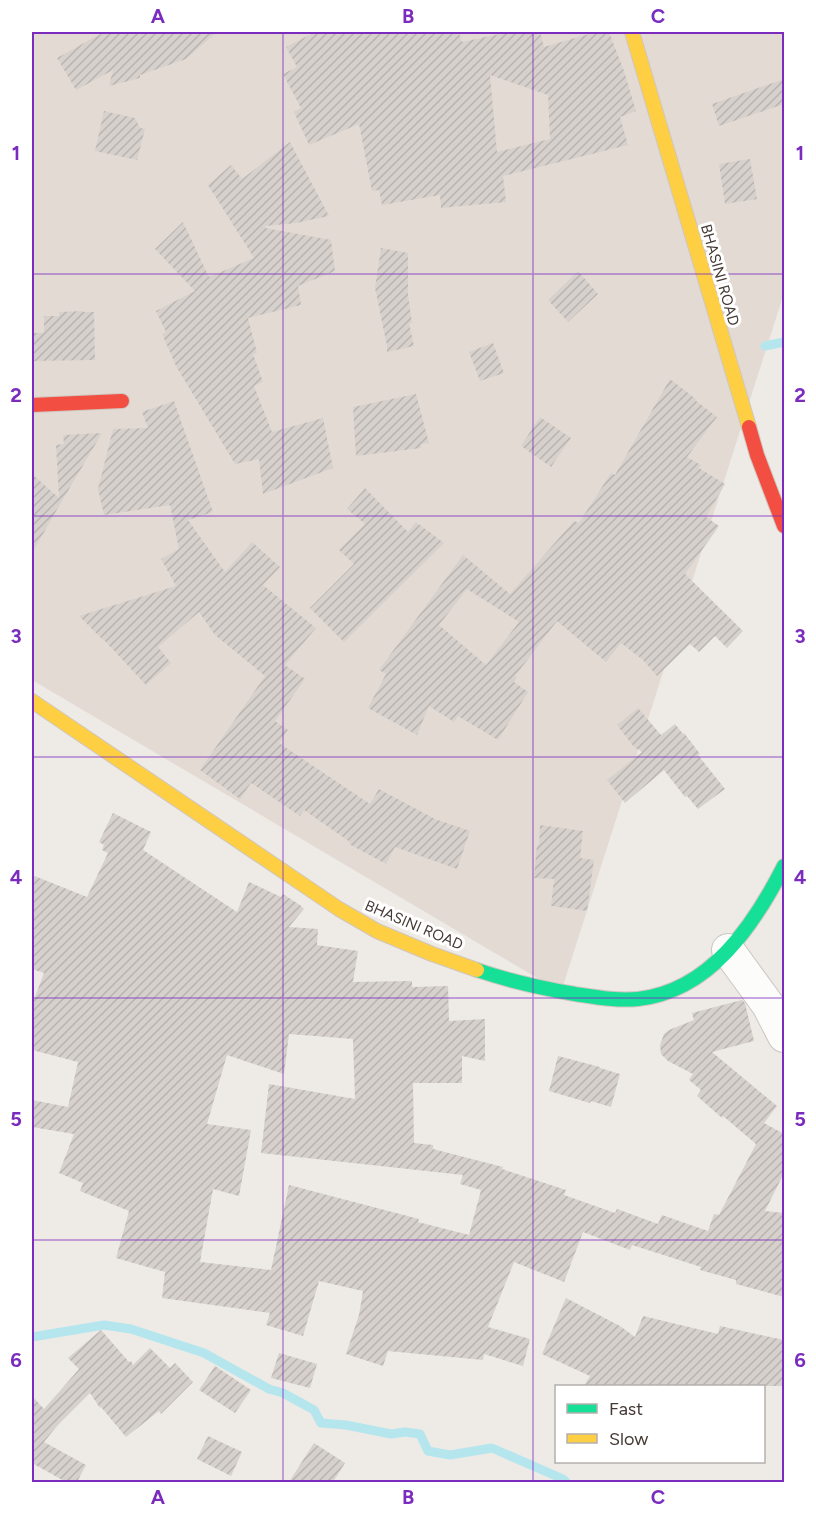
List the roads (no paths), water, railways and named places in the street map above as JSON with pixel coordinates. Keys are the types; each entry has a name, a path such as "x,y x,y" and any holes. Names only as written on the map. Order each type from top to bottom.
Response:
{"street":[{"name":"BHASINI ROAD","path":"632,32 757,456 784,526"},
{"path":"32,405 122,401"},
{"name":"BHASINI ROAD","path":"32,701 339,909 382,933 509,981 561,992 607,998 635,999 664,994 684,985 728,950 757,914 784,866"},
{"path":"728,950 768,1005 784,1036"}],"waterway":[{"path":"765,346 784,342"},
{"path":"32,1337 104,1325 131,1329 204,1353 269,1389 283,1393 314,1410 321,1423 346,1425 391,1434 405,1432 420,1434 428,1451 450,1455 492,1448 566,1482"}]}
